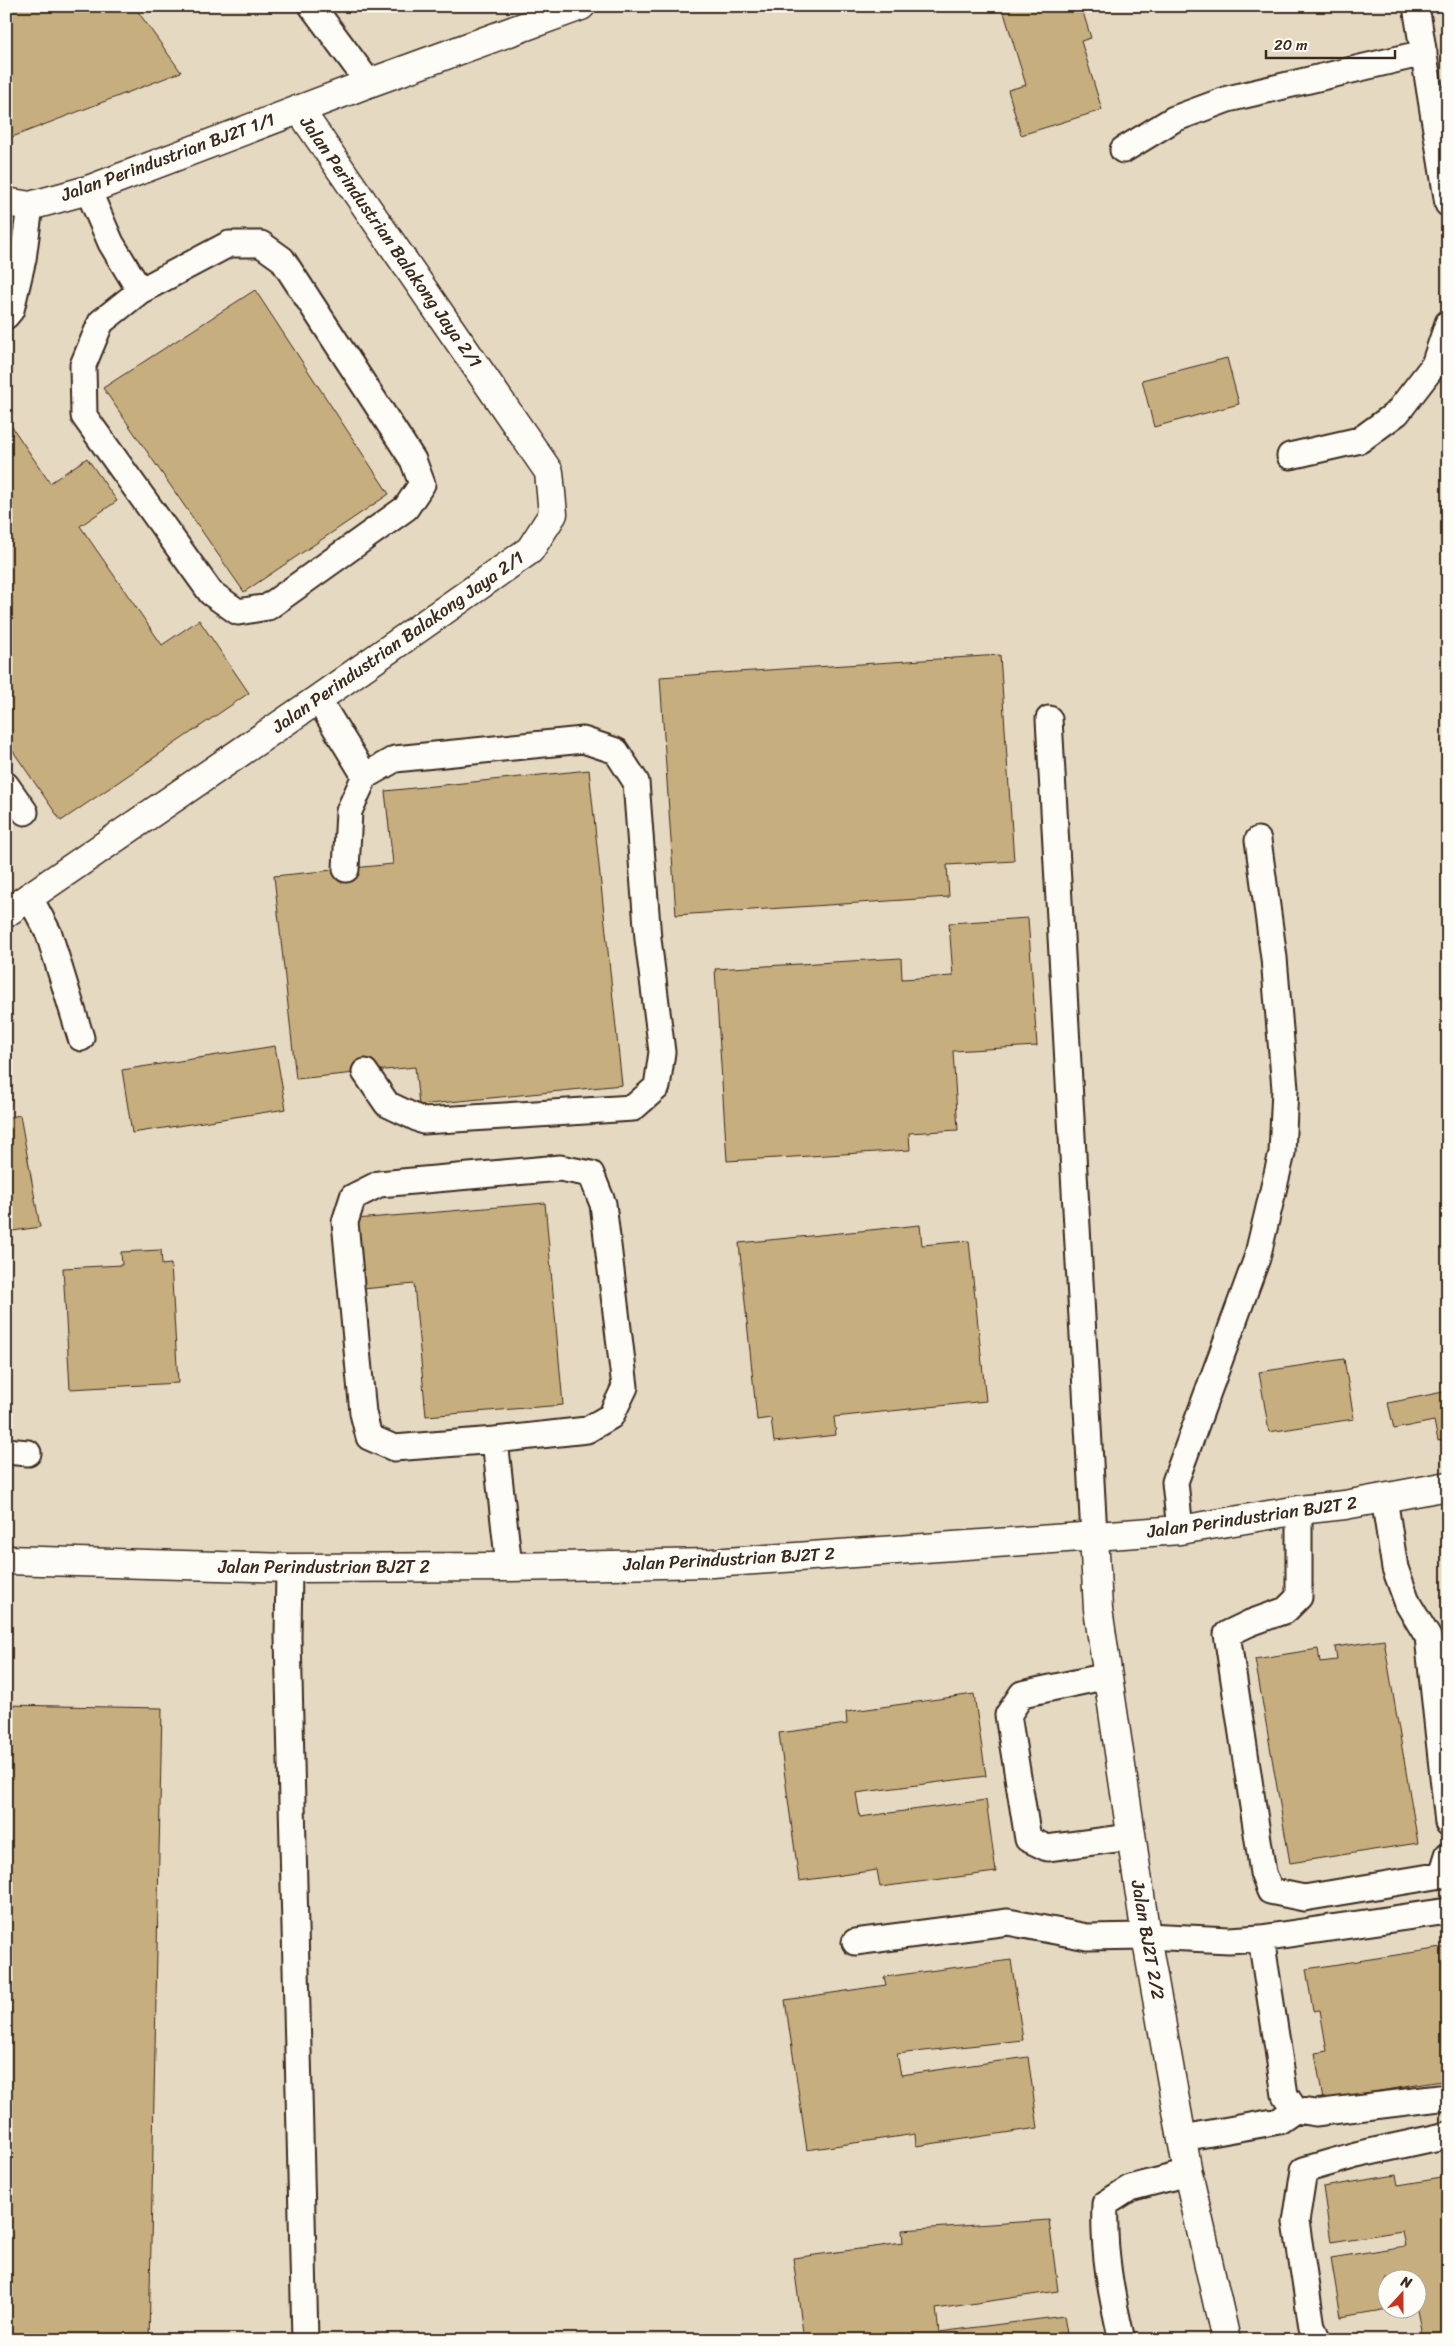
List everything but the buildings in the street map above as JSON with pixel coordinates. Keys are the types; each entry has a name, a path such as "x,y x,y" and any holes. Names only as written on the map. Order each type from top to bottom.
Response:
{"street":[{"name":"Jalan Perindustrian BJ2T 1/1","path":"18,204 88,190 369,82 581,6"},
{"name":"Jalan Perindustrian Balakong Jaya 2/1","path":"6,913 318,699 530,550 553,514 549,472 299,109"},
{"name":"Jalan Perindustrian BJ2T 2","path":"6,1560 289,1568 509,1567 712,1563 1180,1530 1448,1486"},
{"name":"Jalan BJ2T 2/2","path":"1094,1536 1098,1609 1146,1936 1188,2173 1226,2340"}],"lane":[{"path":"312,6 369,82"},
{"path":"1416,6 1448,204"},
{"path":"1123,150 1174,119 1228,99 1424,53"},
{"path":"88,190 111,243 140,292"},
{"path":"6,316 11,310 23,259 18,204"},
{"path":"229,244 260,244 282,260 413,460 422,484 406,508 268,607 238,612 210,593 84,416 83,365 101,322 140,292 229,244"},
{"path":"1290,456 1360,440 1397,413 1434,364 1448,323"},
{"path":"318,699 365,776"},
{"path":"1049,719 1094,1536"},
{"path":"346,868 349,812 365,776 395,759 583,740 616,751 636,782 648,939 662,1052 657,1087 633,1108 423,1121 387,1104 365,1072"},
{"path":"6,785 25,812"},
{"path":"1180,1530 1175,1482 1257,1258 1282,1153 1285,1089 1274,958 1258,840"},
{"path":"29,896 49,934 81,1038"},
{"path":"560,1168 591,1174 603,1204 625,1387 611,1416 587,1430 495,1440 394,1448 370,1437 363,1413 344,1222 353,1197 379,1184 560,1168"},
{"path":"495,1440 509,1567"},
{"path":"1384,1498 1395,1568 1408,1604 1428,1637 1448,1823"},
{"path":"1299,1510 1299,1597 1286,1610 1250,1623 1227,1634 1263,1873 1270,1891 1304,1898 1442,1875 1448,1855"},
{"path":"289,1568 288,1637 305,2340"},
{"path":"1108,1676 1022,1694 1008,1715 1028,1839 1047,1848 1131,1837"},
{"path":"855,1942 1008,1922 1087,1936 1146,1936 1229,1940 1261,1938 1448,1911"},
{"path":"1261,1938 1285,2095 1295,2110"},
{"path":"1183,2138 1279,2121 1295,2110 1315,2113 1448,2096"},
{"path":"1318,2340 1312,2327 1296,2222 1304,2170 1356,2155 1448,2135"},
{"path":"1122,2340 1113,2305 1103,2238 1106,2204 1130,2188 1188,2173"}],"shaded area":[{"path":"6,6 1448,6 1448,2340 6,2340"}]}
